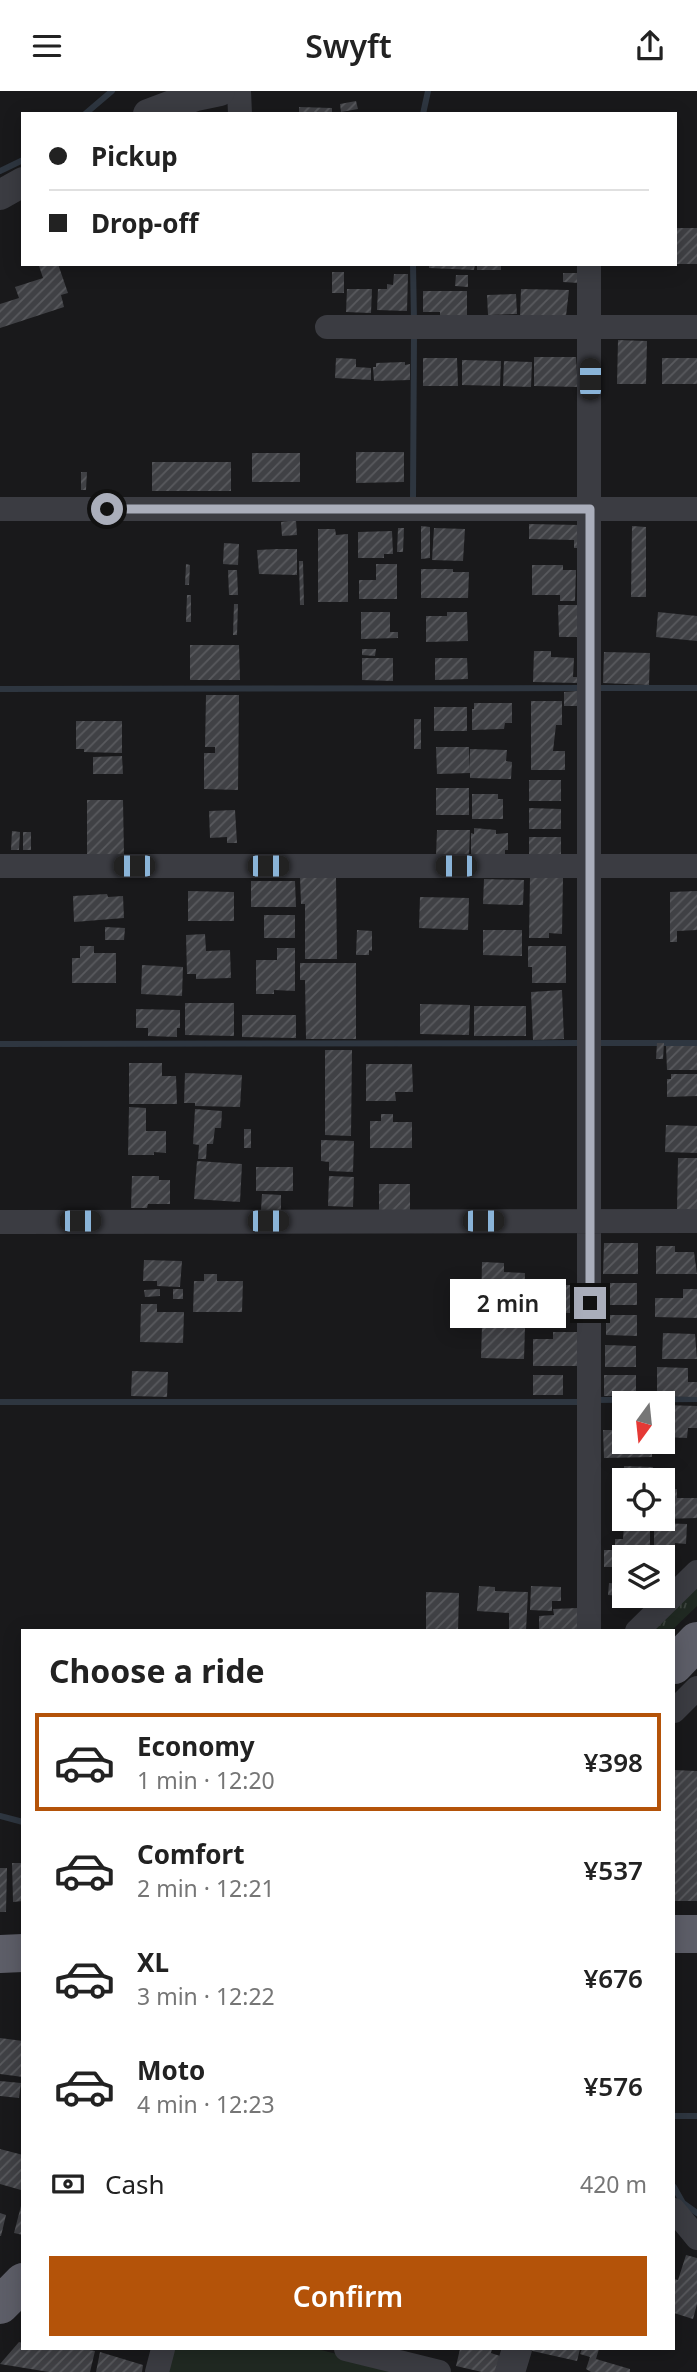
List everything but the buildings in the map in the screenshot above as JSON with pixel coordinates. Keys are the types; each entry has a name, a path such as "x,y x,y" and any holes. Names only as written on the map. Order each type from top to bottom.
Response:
{"highway":[{"path":"675,1648 697,1626"},
{"path":"675,1664 697,1641"},
{"path":"675,1934 697,1934"},
{"path":"0,1954 21,1953"},
{"path":"0,2305 21,2285"},
{"path":"0,2326 21,2306"}],"street":[{"path":"153,112 196,96 219,91"},
{"path":"239,91 240,112"},
{"path":"0,195 21,183"},
{"path":"589,266 589,1629"},
{"path":"327,327 697,327"},
{"path":"0,509 697,509"},
{"path":"0,866 697,866"},
{"path":"0,1222 697,1221"},
{"path":"639,1629 697,1572"},
{"path":"675,1710 697,1688"},
{"path":"675,2211 697,2238"},
{"path":"158,2372 163,2350"},
{"path":"350,2350 439,2372"},
{"path":"510,2372 517,2350"}],"green space":[{"path":"697,1586 697,1606 673,1629 653,1629"},
{"path":"171,2350 321,2350 409,2372 165,2372"}],"waterway":[{"path":"87,112 112,91"},
{"path":"423,112 428,91"},
{"path":"0,171 21,161"},
{"path":"413,266 414,322"},
{"path":"413,498 414,333"},
{"path":"0,689 583,688"},
{"path":"594,688 697,688"},
{"path":"0,1044 583,1043"},
{"path":"594,1043 697,1043"},
{"path":"594,1400 697,1399"},
{"path":"0,1402 583,1402"},
{"path":"0,1816 21,1821"},
{"path":"675,2116 697,2116"},
{"path":"675,2189 683,2203 697,2213"}],"route":[{"path":"107,509 590,509 590,1303"}]}
